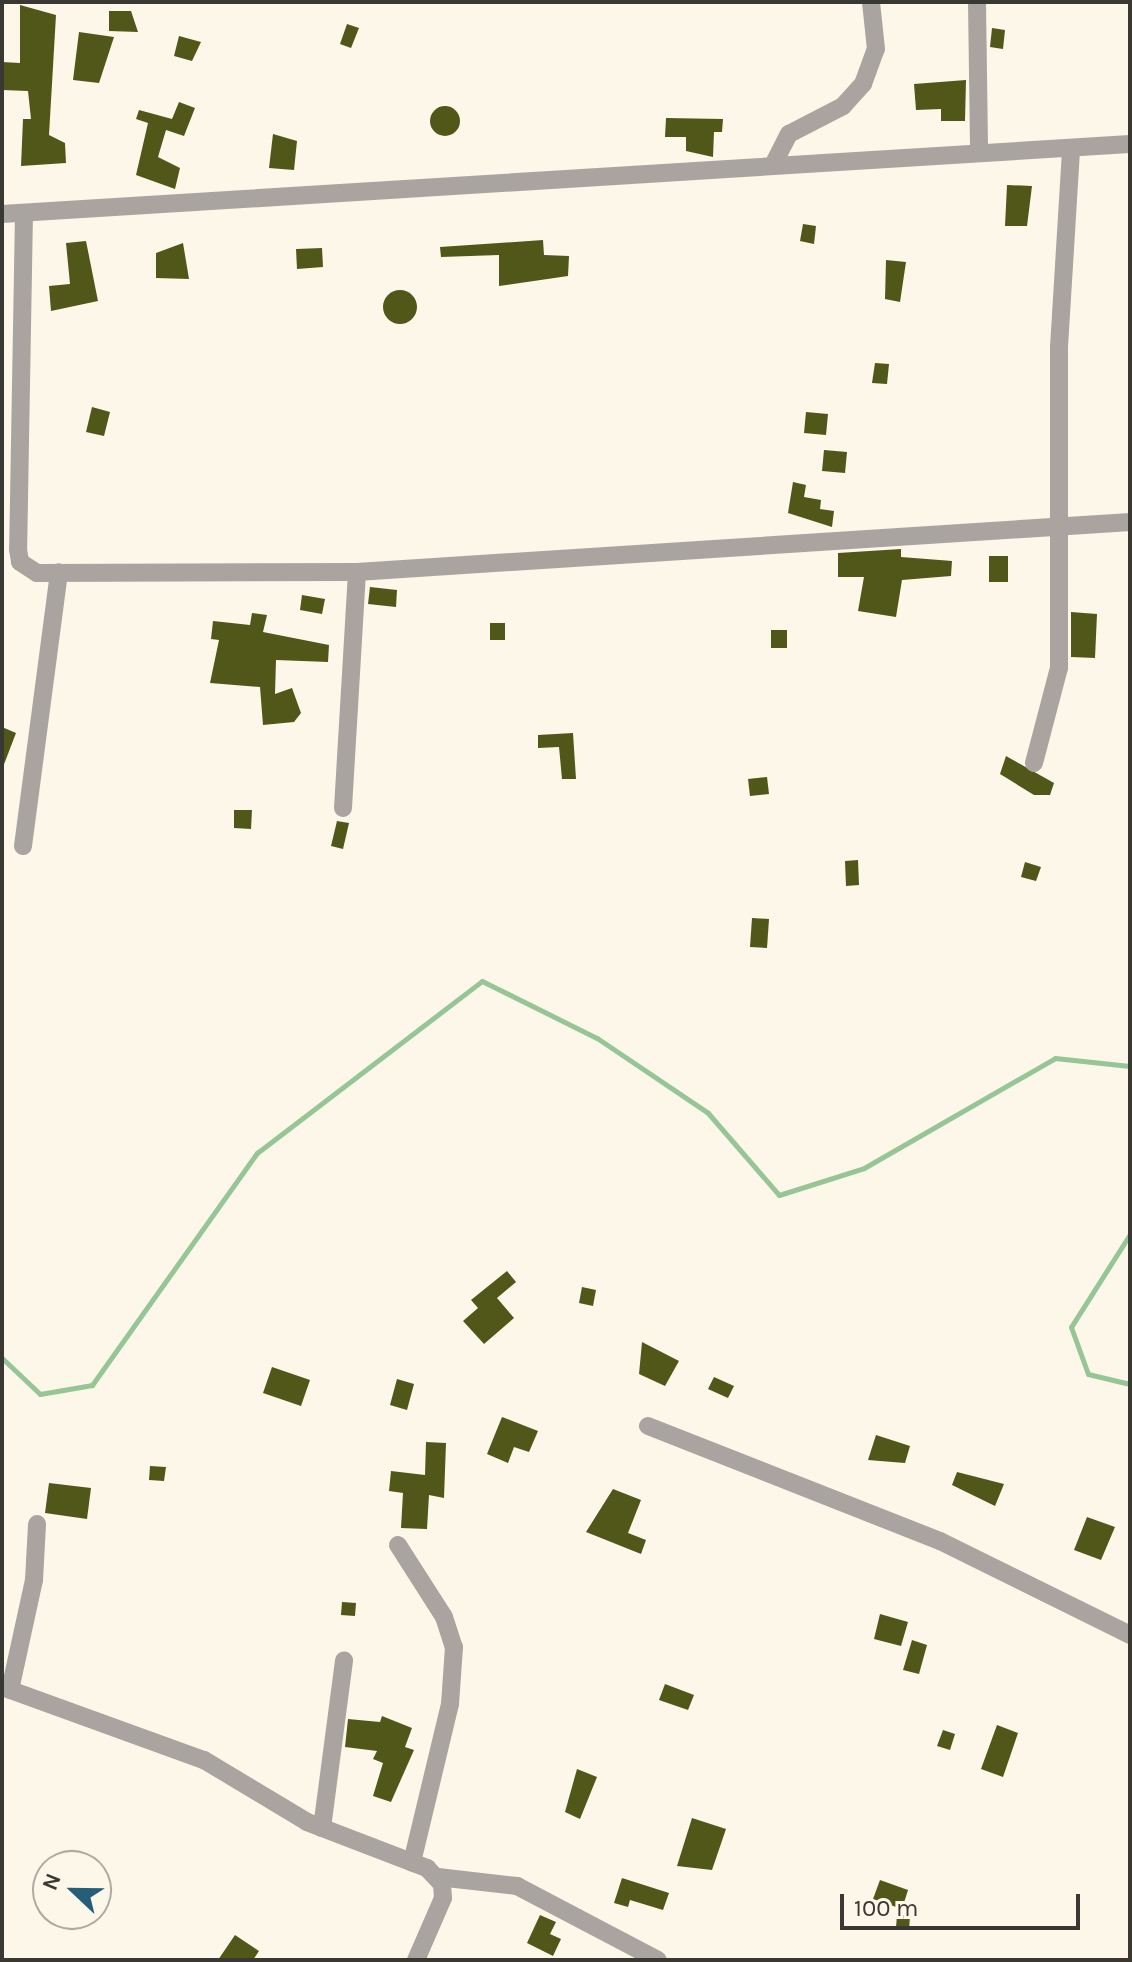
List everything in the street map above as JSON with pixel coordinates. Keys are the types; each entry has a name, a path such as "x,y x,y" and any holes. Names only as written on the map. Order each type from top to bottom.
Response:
{"street":[{"path":"773,165 789,134 843,106 863,84 876,49 871,2"},
{"path":"977,2 979,153"},
{"path":"2,214 1130,144"},
{"path":"1034,763 1056,695 1060,528 1059,347 1071,149"},
{"path":"24,213 18,549 26,569 59,572 357,572 1130,522"},
{"path":"23,846 59,572"},
{"path":"343,808 357,572"},
{"path":"648,1426 940,1541 1130,1635"},
{"path":"37,1524 34,1580 6,1689 204,1760 322,1828 412,1862 438,1877 517,1886 658,1960"},
{"path":"398,1545 444,1617 454,1647 450,1704 412,1862"},
{"path":"322,1828 344,1660"},
{"path":"416,1960 443,1898 438,1877"}],"building":[{"path":"20,5 56,15 49,135 65,143 66,163 21,166 23,119 31,119 28,91 2,90 2,62 20,63"},
{"path":"109,11 131,11 138,32 109,31"},
{"path":"347,24 359,28 351,48 340,44"},
{"path":"992,28 1005,30 1003,49 990,47"},
{"path":"79,32 114,37 99,83 73,80"},
{"path":"179,36 201,42 192,61 174,56"},
{"path":"966,80 965,121 941,121 941,109 916,110 914,84"},
{"path":"179,102 195,108 184,136 166,130 158,157 180,168 175,189 136,175 148,123 136,119 139,110 172,119"},
{"path":"445,106 456,110 460,121 456,132 445,136 434,132 430,121 434,110"},
{"path":"666,118 723,119 722,132 714,132 713,157 686,151 686,137 665,137"},
{"path":"273,134 297,141 294,170 269,168"},
{"path":"1007,185 1032,186 1027,226 1005,226"},
{"path":"803,224 816,226 814,244 800,241"},
{"path":"543,240 544,255 569,256 568,276 499,286 499,255 441,257 440,247"},
{"path":"86,241 98,301 51,311 49,286 70,284 66,243"},
{"path":"183,243 189,279 156,278 156,253"},
{"path":"322,248 323,267 297,269 296,249"},
{"path":"886,260 906,262 900,302 885,299"},
{"path":"400,290 412,295 417,307 412,319 400,324 388,319 383,307 388,295"},
{"path":"875,363 889,364 887,384 872,383"},
{"path":"92,407 110,412 104,436 86,432"},
{"path":"806,412 828,414 826,435 804,433"},
{"path":"824,450 847,452 845,473 822,471"},
{"path":"793,482 806,485 804,497 821,500 820,509 834,511 832,527 788,513"},
{"path":"901,549 901,557 952,561 951,576 902,580 896,617 858,611 864,577 838,577 838,553"},
{"path":"989,556 1008,556 1008,582 989,582"},
{"path":"370,587 397,590 396,607 368,604"},
{"path":"302,595 325,599 322,614 300,610"},
{"path":"1071,612 1097,614 1095,658 1071,657"},
{"path":"252,613 267,615 263,632 329,645 328,662 276,660 275,694 292,688 301,713 294,722 263,725 260,687 210,683 219,640 211,639 213,621 250,625"},
{"path":"490,623 505,623 505,640 490,640"},
{"path":"771,630 787,630 787,648 771,648"},
{"path":"2,727 16,733 3,767 2,767"},
{"path":"573,733 576,779 562,779 559,747 538,748 538,735"},
{"path":"1006,756 1054,783 1050,795 1034,795 1000,774"},
{"path":"767,777 769,794 750,796 748,779"},
{"path":"234,810 252,810 251,829 234,828"},
{"path":"337,821 349,823 343,849 331,846"},
{"path":"858,860 859,885 846,886 845,861"},
{"path":"1025,862 1041,867 1036,881 1021,877"},
{"path":"752,918 769,919 767,948 750,947"},
{"path":"507,1271 516,1282 497,1298 514,1318 484,1344 463,1321 478,1308 471,1300"},
{"path":"582,1287 596,1290 593,1306 579,1303"},
{"path":"642,1342 679,1361 665,1386 639,1374"},
{"path":"272,1367 310,1380 301,1406 263,1393"},
{"path":"714,1377 734,1386 728,1398 708,1389"},
{"path":"397,1379 414,1384 407,1410 390,1405"},
{"path":"502,1417 538,1431 529,1452 514,1447 508,1463 487,1454"},
{"path":"876,1435 910,1446 905,1463 868,1460"},
{"path":"426,1442 446,1443 444,1498 429,1495 427,1529 401,1528 403,1493 389,1491 391,1471 425,1475"},
{"path":"150,1466 166,1467 164,1481 149,1480"},
{"path":"957,1472 1004,1484 995,1506 952,1485"},
{"path":"49,1483 91,1488 87,1519 45,1513"},
{"path":"613,1489 641,1500 628,1533 646,1540 641,1554 586,1532"},
{"path":"1087,1517 1115,1527 1101,1560 1074,1550"},
{"path":"342,1602 356,1603 355,1616 341,1615"},
{"path":"880,1614 908,1622 901,1646 874,1639"},
{"path":"912,1640 927,1645 919,1674 903,1670"},
{"path":"665,1684 694,1695 688,1710 659,1700"},
{"path":"382,1716 412,1728 405,1747 414,1750 391,1802 373,1796 383,1763 373,1759 377,1751 345,1747 348,1719 380,1722"},
{"path":"997,1725 1018,1733 1003,1777 981,1769"},
{"path":"943,1730 955,1734 950,1750 937,1746"},
{"path":"577,1769 597,1777 580,1819 565,1812"},
{"path":"692,1818 726,1829 712,1870 677,1866"},
{"path":"622,1878 669,1893 663,1910 630,1900 628,1907 614,1903"},
{"path":"880,1880 908,1890 902,1909 873,1899"},
{"path":"897,1914 910,1916 909,1930 896,1928"},
{"path":"540,1915 556,1922 550,1934 561,1939 553,1956 527,1943"},
{"path":"235,1935 259,1951 253,1960 218,1960"}],"waterway":[{"path":"2,1358 40,1394 92,1385 257,1153 482,981 597,1038 708,1113 779,1195 864,1168 1055,1058 1130,1066"},
{"path":"1130,1234 1071,1327 1088,1374 1130,1384"}]}
